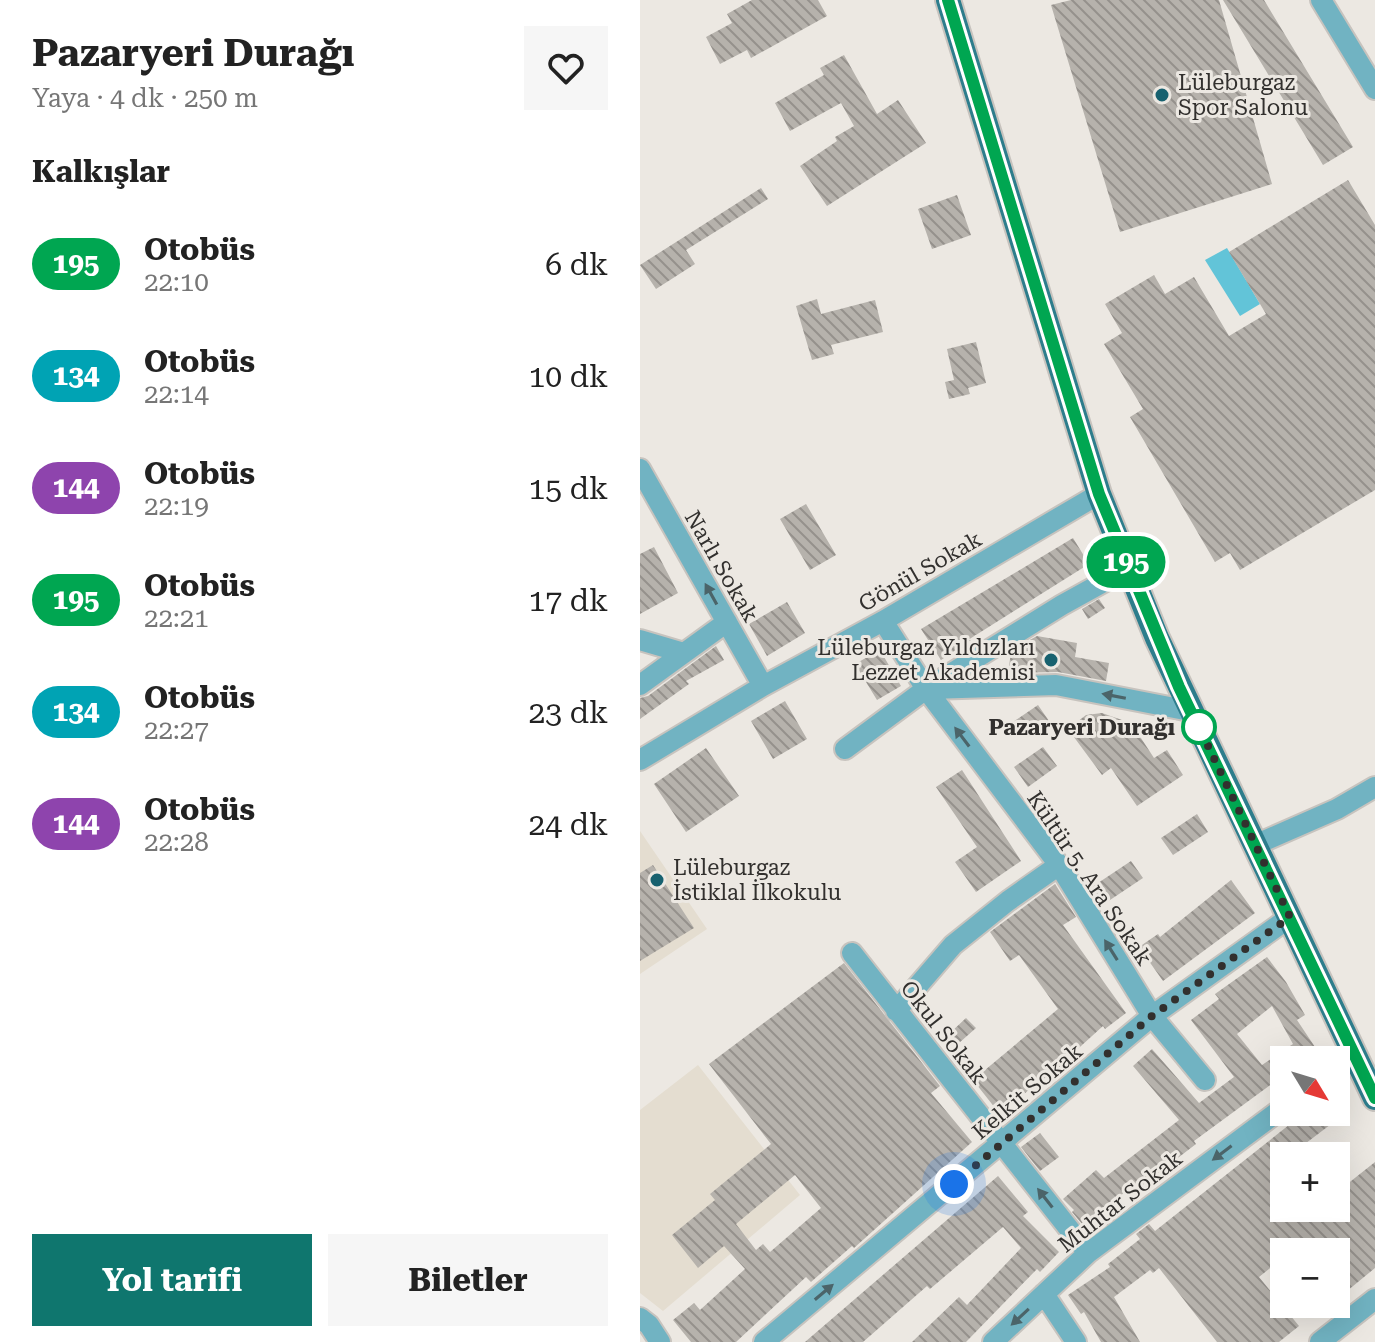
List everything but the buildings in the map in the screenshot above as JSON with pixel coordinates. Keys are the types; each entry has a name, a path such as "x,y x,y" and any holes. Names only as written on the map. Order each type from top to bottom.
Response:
{"main road":[{"path":"948,0 1099,494 1190,711 1290,917 1341,1046"},
{"path":"1350,1065 1375,1098"}],"street":[{"path":"1321,0 1375,89"},
{"name":"Narlı Sokak","path":"640,469 763,686"},
{"name":"Gönül Sokak","path":"640,760 1099,494"},
{"path":"845,749 926,689 1062,605 1129,568"},
{"name":"Kültür 5. Ara Sokak","path":"883,621 926,689 1059,865 1152,1016 1205,1080"},
{"path":"640,685 727,622"},
{"path":"640,640 684,653"},
{"path":"926,689 1056,685 1190,711"},
{"path":"1255,845 1337,809 1375,787"},
{"path":"896,1011 953,945 1059,865"},
{"name":"Kelkit Sokak","path":"764,1342 1152,1016 1290,917"},
{"name":"Okul Sokak","path":"852,953 1088,1253"},
{"name":"Muhtar Sokak","path":"993,1342 1088,1253 1270,1117"},
{"path":"1044,1294 1076,1342"},
{"path":"1320,1342 1375,1299"}],"shaded area":[{"name":"Lüleburgaz İstiklal İlkokulu","path":"640,831 707,929 640,974"},
{"path":"698,1065 800,1195 663,1311 640,1293 640,1110"}],"water":[{"path":"1227,248 1260,304 1240,316 1205,260"}],"bus line":[{"name":"195","path":"948,0 1099,494 1179,687 1375,1098"}],"place":[{"name":"Lüleburgaz Spor Salonu","path":"1162,95"},
{"name":"Lüleburgaz Yıldızları Lezzet Akademisi","path":"1051,660"},
{"name":"Pazaryeri Durağı","path":"1199,727"},
{"name":"Lüleburgaz İstiklal İlkokulu","path":"657,880"}],"route":[{"path":"954,1184 1152,1016 1290,917 1199,727"}]}
